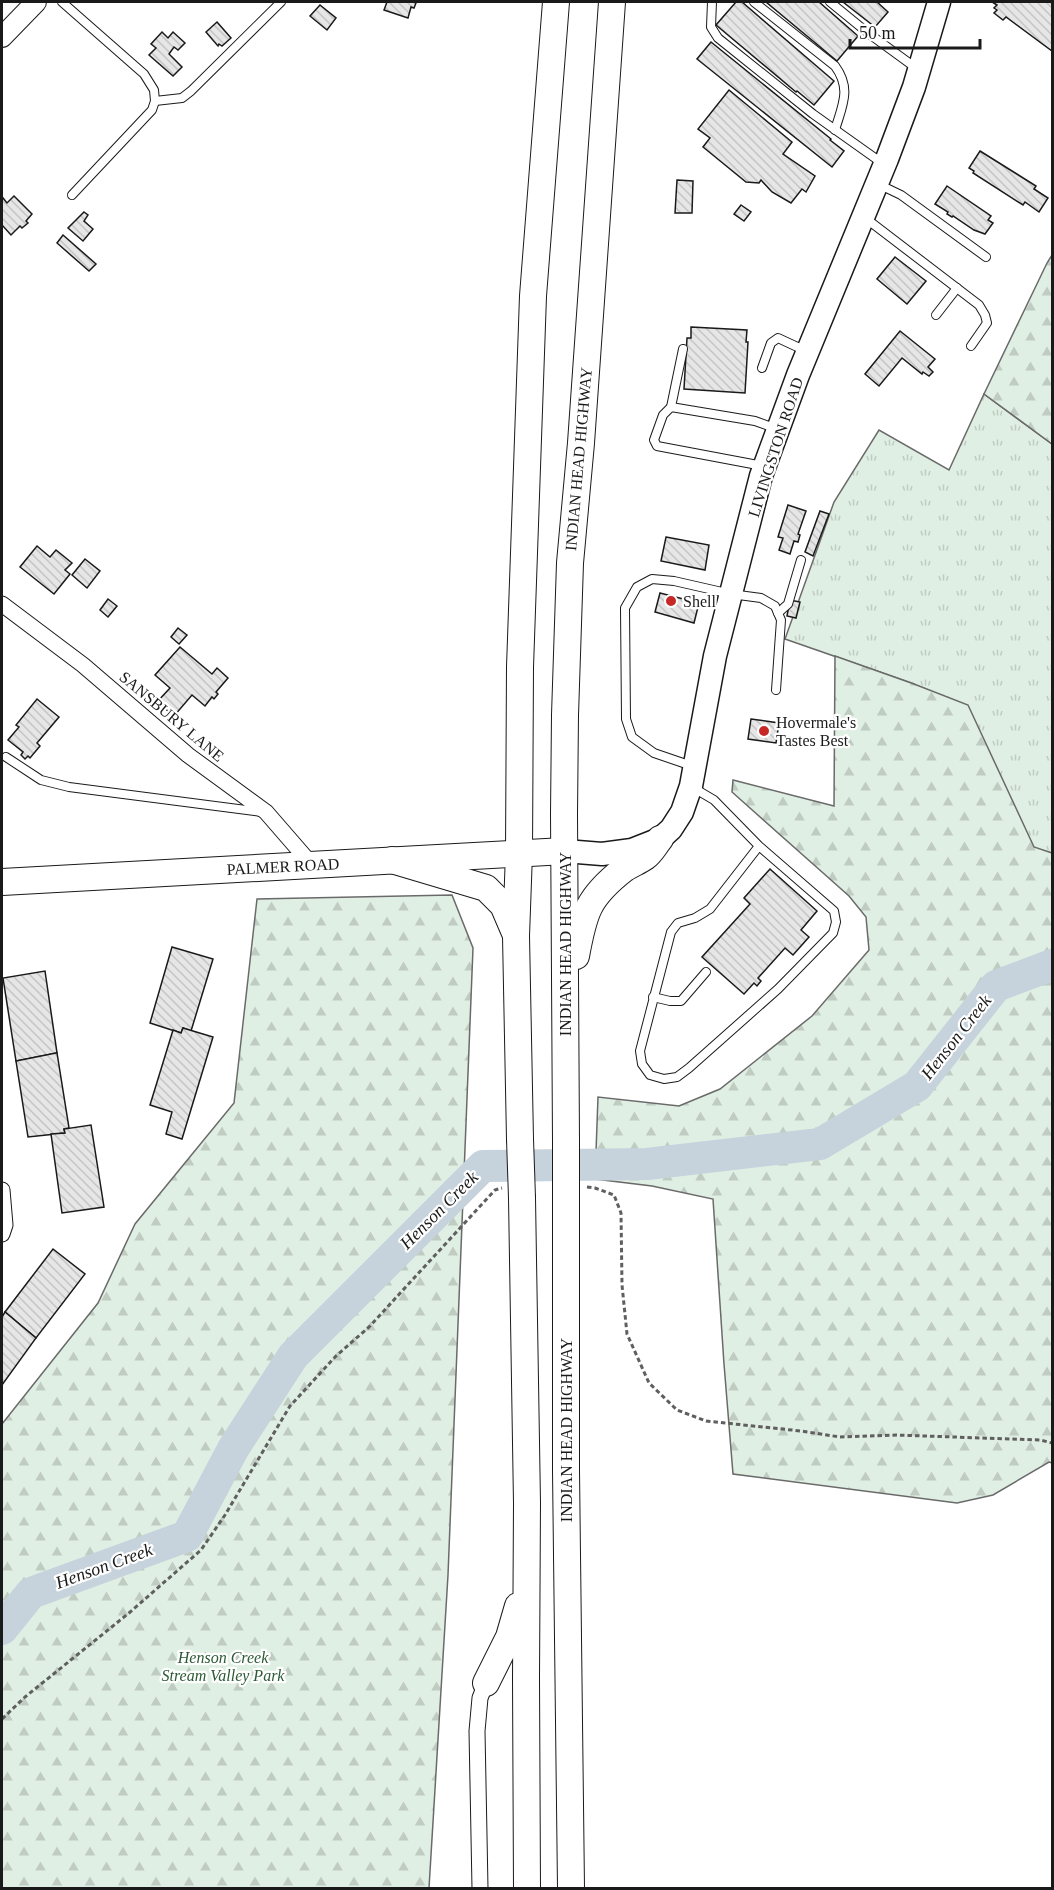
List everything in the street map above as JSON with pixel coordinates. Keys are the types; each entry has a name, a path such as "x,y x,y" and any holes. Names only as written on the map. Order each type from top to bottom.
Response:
{"main road":[{"path":"527,1888 526,1574 528,1503 516,1193 520,1139 516,936 520,667 533,296 556,2"},
{"name":"INDIAN HEAD HIGHWAY","path":"571,1888 566,1471 576,1193 566,1140 565,715 570,563 581,443 612,2"},
{"name":"LIVINGSTON ROAD","path":"565,851 602,854 632,850 660,839 671,829 682,813 692,776 716,656 765,466 808,351 880,174 919,70 939,2"},
{"path":"565,1021 582,924 588,906 605,885 627,867 646,856 660,839"},
{"name":"PALMER ROAD","path":"2,882 565,851"},
{"path":"392,861 486,888 503,905 516,936"},
{"path":"486,1683 509,1637 526,1574"},
{"path":"486,1683 498,1682 510,1687 526,1712"}],"street":[{"path":"2,37 36,2"},
{"name":"SANSBURY LANE","path":"2,604 83,665 188,755 266,812 312,865"},
{"path":"2,1190 5,1225 2,1234"},
{"path":"480,1888 477,1731 480,1698 486,1683"}],"lane":[{"path":"62,2 144,74 154,90 155,101 152,110 72,195"},
{"path":"155,101 182,98 191,91 281,2"},
{"path":"712,2 711,27 718,38 835,130 901,195 986,257"},
{"path":"754,2 835,66 839,72 846,91 835,130"},
{"path":"830,2 919,70"},
{"path":"863,216 979,305 987,323 971,346"},
{"path":"936,315 957,288"},
{"path":"762,368 771,343 778,338 808,351"},
{"path":"683,348 671,406 663,415 654,440 657,446 765,466"},
{"path":"671,406 754,421 778,429"},
{"path":"778,613 788,604 801,560"},
{"path":"759,846 710,909 695,918 678,923 671,932 640,1051 642,1064 650,1075 664,1079 677,1077 778,989 833,933 836,922 834,911 759,846 692,776 632,737 626,719 625,609 637,587 652,579 674,581 731,594 761,598 775,606 781,620 776,690"},
{"path":"6,757 41,780 69,787 266,812"},
{"path":"653,997 681,1001 706,972"}],"path":[{"path":"2,1719 25,1697 129,1613 201,1550 225,1515 290,1406 336,1356 369,1327 495,1190 516,1193"},
{"path":"576,1193 614,1195 621,1213 622,1285 627,1334 649,1383 677,1410 706,1421 840,1437 896,1435 1040,1440 1053,1443"}],"green space":[{"path":"1052,255 1052,444 984,394"},
{"path":"984,394 1052,444 1052,853 1034,848 1001,778 914,684 785,639 834,502 879,430 949,470"},
{"path":"835,656 968,705 1034,847 1052,853 1052,1463 1049,1462 993,1495 957,1503 733,1474 713,1199 652,1186 595,1179 598,1097 679,1106 720,1089 812,1016 869,950 866,917 849,896 732,792 733,780 834,806"},
{"name":"Henson Creek Stream Valley Park","path":"452,895 473,948 448,1575 429,1888 2,1888 2,1424 98,1303 135,1224 234,1103 257,899"}],"building":[{"path":"387,2 416,3 414,8 411,7 408,18 384,10"},
{"path":"736,2 742,2 834,81 814,105 716,25"},
{"path":"766,2 819,2 858,36 837,61"},
{"path":"843,2 877,2 888,12 875,27"},
{"path":"992,2 1052,3 1052,51 1006,17 1003,20 994,13 997,5"},
{"path":"320,5 336,18 327,30 310,16"},
{"path":"217,22 231,38 222,46 219,44 218,46 206,32"},
{"path":"162,32 168,38 173,32 185,43 178,50 174,47 169,54 182,67 173,76 149,55 156,48 151,44"},
{"path":"711,42 844,151 832,167 697,59"},
{"path":"729,90 792,142 783,154 815,176 806,192 802,189 791,203 772,192 761,180 759,183 746,182 703,147 710,138 698,129"},
{"path":"980,151 1036,186 1034,189 1048,198 1039,212 1025,202 1023,205 973,173 974,171 969,168"},
{"path":"677,180 693,181 692,213 675,213"},
{"path":"947,186 991,216 988,220 993,223 985,234 947,214 948,212 935,204"},
{"path":"14,196 32,214 26,221 28,223 22,228 20,226 11,235 2,225 2,200 3,198 7,203"},
{"path":"741,205 751,212 744,221 734,214"},
{"path":"84,212 88,215 84,221 93,229 83,241 68,228"},
{"path":"63,235 96,264 89,271 57,243"},
{"path":"895,257 926,281 907,304 877,279"},
{"path":"691,327 747,330 745,393 684,389 687,338 691,338"},
{"path":"900,331 935,359 928,367 933,372 929,376 923,372 922,374 902,358 879,386 865,374"},
{"path":"788,505 806,511 798,534 800,535 798,542 794,541 790,554 779,550 783,538 778,537"},
{"path":"820,511 829,514 813,556 805,552"},
{"path":"666,537 709,545 705,570 661,561"},
{"path":"37,546 50,557 56,550 72,563 65,570 70,574 54,594 20,567"},
{"path":"85,559 100,571 87,588 72,575"},
{"path":"660,593 699,603 694,623 655,612"},
{"path":"108,599 117,606 108,617 100,610"},
{"path":"790,600 800,602 796,618 787,616"},
{"path":"178,628 187,635 179,644 171,637"},
{"path":"180,647 212,674 217,668 228,678 216,692 218,694 214,699 212,697 205,706 192,695 174,716 157,702 170,688 155,675"},
{"path":"37,699 59,717 37,743 40,746 30,758 28,756 25,759 21,755 23,752 8,740 19,727 16,725"},
{"name":"Hovermale's Tastes Best","path":"751,719 779,723 776,743 748,739"},
{"path":"770,869 817,911 801,930 809,937 793,955 785,948 758,978 761,981 757,986 754,983 744,994 702,957 750,904 744,898"},
{"path":"172,947 213,959 191,1031 183,1028 181,1033 150,1023"},
{"path":"45,971 57,1053 16,1061 3,978"},
{"path":"183,1028 213,1037 182,1139 166,1134 172,1112 150,1105 173,1030 181,1033"},
{"path":"57,1053 69,1128 64,1129 65,1133 28,1137 16,1061"},
{"path":"91,1125 104,1207 62,1213 51,1134 65,1133 64,1129"},
{"path":"53,1249 85,1274 36,1338 5,1312"},
{"path":"5,1312 36,1338 2,1385 2,1317"}],"waterway":[{"name":"Henson Creek","path":"2,1629 31,1593 187,1536 233,1449 293,1356 483,1166 647,1164 820,1144 917,1086 996,986 1052,965"}],"place":[{"name":"Shell","path":"671,601"},
{"name":"Hovermale's Tastes Best","path":"764,731"}]}
